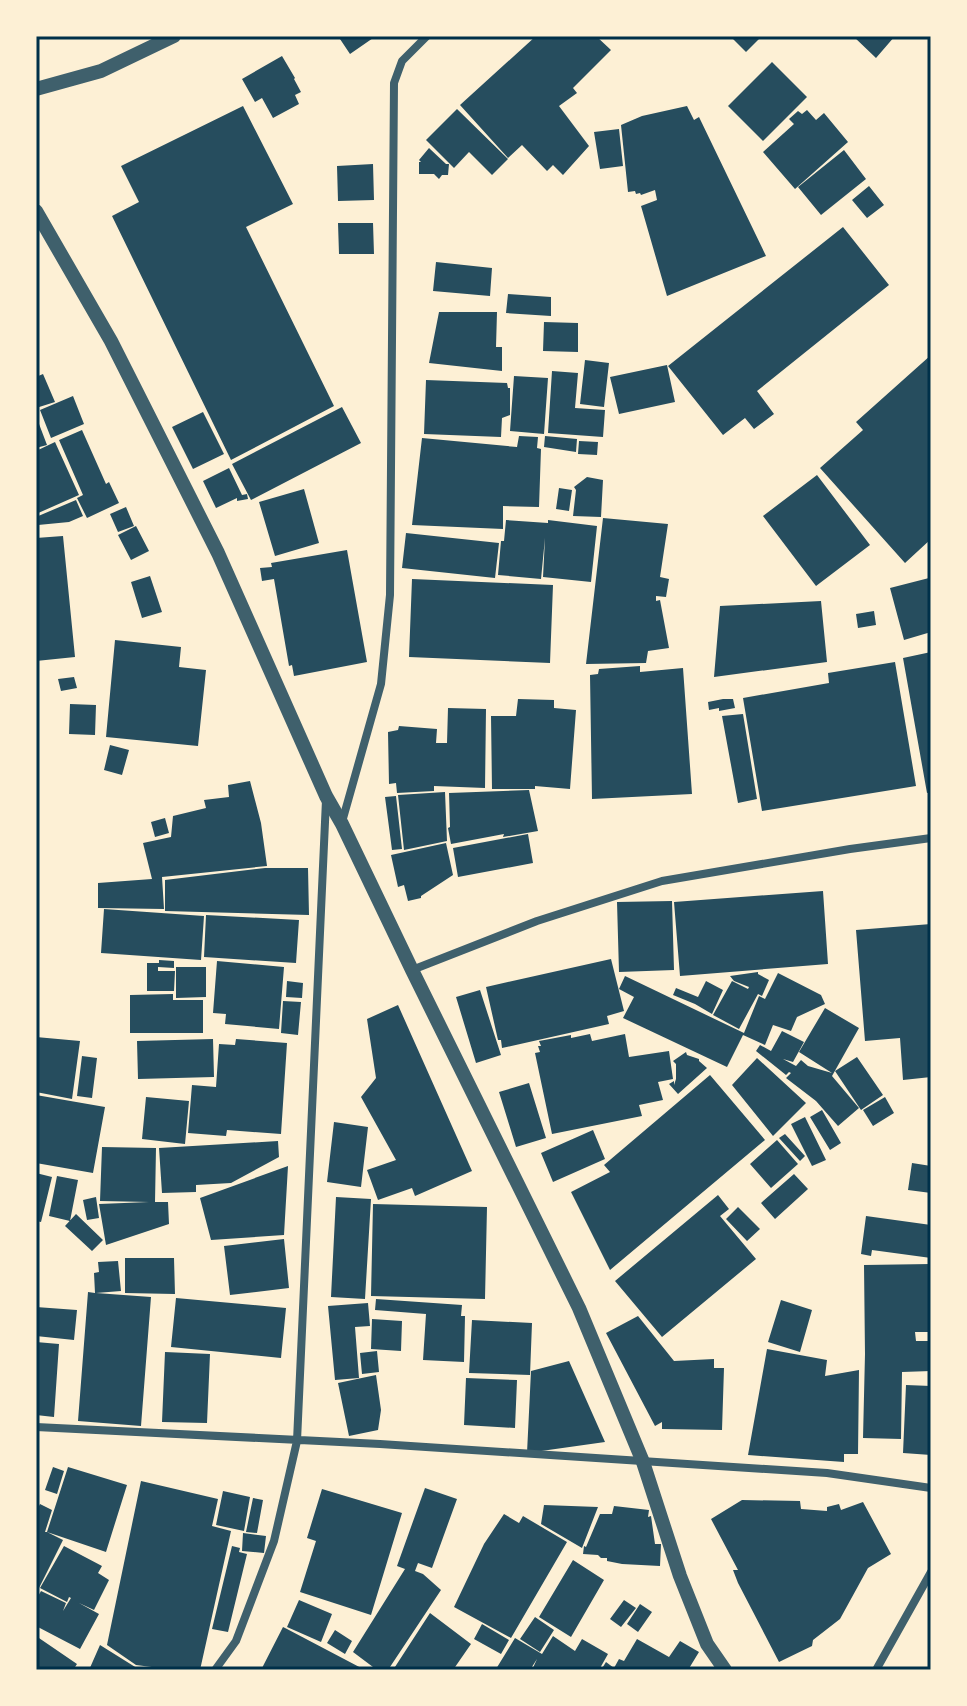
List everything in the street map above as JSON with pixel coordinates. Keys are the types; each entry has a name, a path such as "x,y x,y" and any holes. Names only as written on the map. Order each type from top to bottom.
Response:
{"street":[{"path":"36,89 101,71 174,36"},
{"path":"342,824 381,684 390,595 394,83 402,61 427,36"},
{"path":"36,211 111,341 218,553 326,796 579,1308 643,1462 696,1617 707,1644 725,1670"},
{"path":"215,1670 236,1641 274,1541 297,1441 326,796"},
{"path":"412,970 537,921 662,881 931,838"},
{"path":"36,1427 380,1444 827,1473 931,1488"},
{"path":"876,1670 931,1572"}],"building":[{"path":"338,36 376,36 350,54"},
{"path":"536,36 596,36 611,50 573,88 577,93 559,106 589,146 563,175 553,165 547,171 522,145 508,158 460,105"},
{"path":"730,36 762,36 746,52"},
{"path":"853,36 895,36 876,58"},
{"path":"282,56 301,92 295,95 299,104 273,118 262,98 255,102 242,79"},
{"path":"772,62 807,97 763,141 728,106"},
{"path":"243,106 293,204 246,227 334,406 231,460 112,216 139,202 121,166"},
{"path":"687,106 694,120 699,117 766,256 667,296 641,206 657,200 655,190 641,195 635,191 628,192 621,125 642,116"},
{"path":"457,109 508,159 492,175 469,152 454,168 426,140"},
{"path":"807,110 816,120 824,113 848,142 795,189 763,152 794,124 789,119 798,111 802,114"},
{"path":"619,129 623,166 600,169 594,132"},
{"path":"429,148 449,164 448,175 442,175 439,179 434,174 419,174 419,160"},
{"path":"844,150 866,179 821,215 798,187"},
{"path":"373,164 374,200 338,201 337,166"},
{"path":"869,186 884,205 867,218 852,200"},
{"path":"338,223 373,223 374,254 339,254"},
{"path":"843,227 889,285 757,391 774,414 754,429 745,418 723,435 668,366"},
{"path":"436,262 492,268 490,296 433,291"},
{"path":"508,294 551,297 551,316 506,313"},
{"path":"439,312 497,312 496,347 502,347 502,371 429,363"},
{"path":"544,322 578,323 578,352 543,351"},
{"path":"931,355 931,539 905,563 820,468 863,430 856,422"},
{"path":"585,360 609,363 604,407 580,404"},
{"path":"667,365 675,402 619,414 610,377"},
{"path":"552,371 578,373 575,408 605,410 603,437 548,433"},
{"path":"43,374 55,402 36,408 36,377"},
{"path":"514,376 548,378 544,434 510,431"},
{"path":"426,380 507,383 510,388 510,415 502,418 501,437 424,434"},
{"path":"73,396 84,424 51,438 40,410"},
{"path":"342,407 361,443 251,500 232,464"},
{"path":"203,412 224,454 193,469 172,427"},
{"path":"36,416 47,445 36,448"},
{"path":"82,430 106,484 109,482 119,503 87,518 77,498 83,495 59,440"},
{"path":"519,436 538,437 537,448 541,449 539,507 503,506 503,529 412,525 422,438 517,447"},
{"path":"545,436 577,439 576,452 544,447"},
{"path":"579,441 598,442 597,455 578,454"},
{"path":"55,442 79,495 36,514 36,451"},
{"path":"229,468 242,495 247,494 248,499 237,501 237,498 216,508 203,481"},
{"path":"817,475 870,545 816,586 763,516"},
{"path":"587,477 603,480 601,517 573,516 574,487"},
{"path":"559,488 572,490 569,511 556,509"},
{"path":"304,489 319,543 275,556 259,502"},
{"path":"76,500 83,516 69,522 38,525 36,517"},
{"path":"126,507 134,526 118,532 110,514"},
{"path":"603,518 668,524 660,577 669,579 666,597 656,596 656,601 660,600 669,648 648,651 646,663 586,664"},
{"path":"506,520 548,523 548,520 597,526 591,582 543,577 545,538 541,579 498,575"},
{"path":"136,526 149,551 131,560 118,535"},
{"path":"406,533 499,543 495,578 402,568"},
{"path":"63,536 75,657 36,661 36,538"},
{"path":"347,550 367,662 294,676 292,665 289,666 274,579 262,581 260,568 272,567 271,563"},
{"path":"150,576 162,612 142,618 131,582"},
{"path":"929,578 931,632 904,640 890,588"},
{"path":"412,579 553,585 550,663 409,657"},
{"path":"821,601 827,662 714,677 720,606"},
{"path":"874,611 876,625 858,628 856,614"},
{"path":"115,640 181,647 179,667 206,670 198,746 106,737"},
{"path":"931,652 931,792 927,793 903,658"},
{"path":"895,662 916,786 762,811 743,698 829,683 828,673"},
{"path":"640,666 640,672 683,668 692,794 592,799 590,675 598,674 599,669"},
{"path":"74,677 77,688 61,691 58,679"},
{"path":"518,699 554,700 554,708 576,710 570,789 535,786 535,789 492,789 491,716 516,716"},
{"path":"733,699 735,708 709,710 708,702"},
{"path":"70,704 96,705 95,735 69,734"},
{"path":"448,708 486,709 485,788 434,786 434,791 397,793 396,783 389,784 388,732 398,730 399,726 437,729 436,743 447,743"},
{"path":"743,714 757,799 738,803 722,716"},
{"path":"110,745 129,750 122,775 104,770"},
{"path":"250,781 261,823 267,866 162,877 164,909 98,908 98,883 152,879 143,843 171,837 173,816 206,808 204,800 229,797 228,785"},
{"path":"529,790 538,831 451,844 449,793"},
{"path":"445,792 447,841 404,850 398,795"},
{"path":"396,796 402,849 392,850 385,797"},
{"path":"165,818 169,833 155,837 151,822"},
{"path":"528,834 533,863 458,877 453,848"},
{"path":"446,843 453,875 421,898 408,901 404,885 398,887 391,855"},
{"path":"265,868 308,868 309,915 165,911 165,880"},
{"path":"823,891 828,964 680,976 674,902"},
{"path":"672,901 674,970 619,972 617,902"},
{"path":"104,909 204,916 201,960 101,953"},
{"path":"206,915 299,920 296,963 204,957"},
{"path":"931,924 931,1077 903,1080 900,1038 865,1041 856,930"},
{"path":"611,959 624,1011 607,1016 609,1024 502,1048 486,987"},
{"path":"159,960 174,961 174,968 158,967 158,971 175,971 174,991 147,991 147,963 159,963"},
{"path":"217,961 284,967 279,1029 225,1024 226,1014 213,1013"},
{"path":"176,967 206,967 206,997 176,998"},
{"path":"758,972 769,980 739,1029 713,1015 732,981 749,987 730,976"},
{"path":"778,973 821,995 825,1004 797,1017 791,1031 773,1025 765,1045 743,1035 727,1067 623,1018 634,997 619,989 625,976 744,1033 759,996 765,999"},
{"path":"287,981 303,983 302,998 286,997"},
{"path":"706,981 723,990 712,1014 673,995 676,988 698,997"},
{"path":"480,990 501,1055 476,1063 456,997"},
{"path":"173,994 173,1000 203,1000 203,1033 130,1033 130,995"},
{"path":"283,1001 301,1002 298,1035 281,1033"},
{"path":"398,1005 472,1171 415,1196 412,1188 378,1200 367,1170 396,1160 361,1097 376,1078 367,1019"},
{"path":"825,1008 859,1028 832,1076 859,1108 838,1126 816,1101 786,1078 791,1073 786,1075 756,1051 760,1045 771,1051 782,1031 804,1042 793,1062 783,1059 796,1066 801,1060 808,1066 832,1073 799,1052"},
{"path":"590,1034 592,1041 625,1034 629,1057 669,1051 673,1079 658,1082 663,1100 639,1105 642,1116 552,1134 535,1053 540,1052 539,1041"},
{"path":"36,1037 80,1041 72,1099 36,1092"},
{"path":"213,1039 214,1077 138,1079 137,1041"},
{"path":"236,1039 287,1043 281,1134 227,1130 226,1136 188,1133 192,1085 216,1087 219,1044 235,1045"},
{"path":"686,1052 707,1068 678,1094 669,1084 674,1081 674,1085 676,1079 676,1064 673,1061"},
{"path":"82,1056 97,1058 92,1098 77,1096"},
{"path":"857,1057 883,1095 861,1110 835,1071"},
{"path":"757,1058 806,1103 773,1136 732,1085"},
{"path":"710,1075 765,1140 610,1270 571,1192 610,1172 604,1165"},
{"path":"529,1083 546,1138 516,1147 499,1092"},
{"path":"36,1095 105,1107 93,1173 36,1163"},
{"path":"146,1097 189,1101 185,1144 142,1139"},
{"path":"885,1097 894,1113 873,1126 863,1110"},
{"path":"822,1110 841,1143 830,1150 810,1117"},
{"path":"805,1117 826,1160 812,1166 791,1124"},
{"path":"334,1122 368,1127 361,1187 327,1182"},
{"path":"593,1130 605,1159 553,1182 541,1153"},
{"path":"785,1134 805,1156 800,1161 779,1138"},
{"path":"777,1140 798,1164 771,1188 750,1164"},
{"path":"278,1141 279,1157 231,1183 196,1185 196,1192 162,1193 159,1148"},
{"path":"102,1147 156,1148 155,1202 168,1202 169,1224 106,1245 99,1204 149,1202 100,1201"},
{"path":"912,1163 931,1166 931,1193 908,1190"},
{"path":"288,1166 284,1235 211,1240 200,1198"},
{"path":"36,1173 52,1177 41,1222 36,1221"},
{"path":"794,1174 808,1189 775,1219 761,1203"},
{"path":"57,1176 78,1180 70,1221 49,1216"},
{"path":"718,1195 729,1209 720,1216 756,1259 662,1337 615,1281"},
{"path":"96,1197 99,1218 87,1220 83,1200"},
{"path":"336,1197 371,1199 365,1299 331,1297"},
{"path":"373,1204 487,1207 485,1299 371,1296"},
{"path":"738,1207 760,1229 747,1241 726,1219"},
{"path":"76,1214 103,1240 92,1251 65,1226"},
{"path":"866,1216 931,1225 931,1258 872,1250 871,1256 861,1254"},
{"path":"284,1239 289,1288 230,1295 224,1246"},
{"path":"125,1258 174,1258 175,1294 125,1293"},
{"path":"118,1261 121,1291 96,1293 151,1297 141,1426 78,1421 88,1292 95,1293 94,1273 99,1272 98,1262"},
{"path":"931,1264 931,1332 915,1332 916,1341 931,1341 931,1371 902,1372 901,1439 863,1438 864,1265"},
{"path":"176,1298 286,1308 281,1358 171,1347"},
{"path":"376,1299 462,1305 461,1316 465,1316 464,1362 423,1360 426,1314 375,1310"},
{"path":"781,1300 812,1310 800,1352 768,1342"},
{"path":"368,1303 370,1326 355,1327 359,1378 335,1380 328,1306"},
{"path":"36,1307 77,1310 74,1340 36,1336"},
{"path":"638,1316 674,1361 714,1359 714,1368 724,1368 722,1430 662,1429 662,1422 655,1426 606,1333"},
{"path":"372,1319 402,1321 401,1351 371,1349"},
{"path":"472,1320 532,1323 530,1375 469,1373"},
{"path":"36,1342 59,1344 54,1417 36,1415"},
{"path":"767,1349 827,1360 825,1376 859,1370 858,1454 844,1454 844,1462 748,1455"},
{"path":"377,1351 379,1372 362,1374 360,1353"},
{"path":"165,1352 210,1354 207,1423 162,1422"},
{"path":"569,1361 605,1442 527,1453 531,1371"},
{"path":"376,1375 381,1410 378,1430 349,1436 338,1383"},
{"path":"466,1378 517,1380 515,1428 464,1425"},
{"path":"906,1385 931,1386 931,1455 903,1453"},
{"path":"53,1467 64,1471 57,1494 45,1490"},
{"path":"68,1467 127,1485 106,1552 47,1532"},
{"path":"141,1481 218,1499 212,1526 231,1531 200,1670 136,1665 107,1645"},
{"path":"425,1488 457,1499 432,1568 418,1563 415,1571 441,1590 388,1670 377,1670 353,1652 405,1569 397,1566"},
{"path":"322,1489 402,1513 371,1615 300,1592 316,1541 307,1538"},
{"path":"223,1491 250,1497 244,1531 216,1525"},
{"path":"253,1498 263,1500 257,1533 246,1532"},
{"path":"742,1500 800,1501 801,1509 827,1511 827,1507 839,1504 841,1510 863,1502 891,1554 868,1568 840,1619 813,1640 812,1646 779,1662 738,1583 733,1570 738,1570 711,1519"},
{"path":"40,1504 52,1510 47,1532 63,1540 36,1594 36,1512"},
{"path":"544,1505 598,1507 582,1548 541,1524"},
{"path":"614,1506 649,1510 655,1544 661,1544 660,1566 622,1564 607,1561 607,1558 598,1555 583,1554 600,1514 612,1514"},
{"path":"504,1514 519,1523 523,1516 567,1542 511,1638 454,1607 484,1544"},
{"path":"243,1533 266,1536 264,1553 242,1551"},
{"path":"64,1546 102,1566 98,1573 109,1580 94,1610 79,1603 99,1614 80,1649 36,1626 36,1600 41,1591 66,1603 63,1611 71,1598 67,1602 40,1588"},
{"path":"232,1546 247,1554 228,1632 212,1629"},
{"path":"573,1560 604,1580 571,1637 539,1617"},
{"path":"299,1600 332,1614 321,1642 287,1627"},
{"path":"624,1600 636,1608 621,1627 610,1619"},
{"path":"640,1604 652,1612 638,1632 627,1624"},
{"path":"430,1613 471,1644 453,1670 393,1670"},
{"path":"535,1617 554,1630 540,1652 520,1639"},
{"path":"482,1624 509,1640 501,1654 474,1639"},
{"path":"283,1627 287,1629 365,1670 261,1670"},
{"path":"335,1630 352,1641 345,1654 327,1643"},
{"path":"36,1636 77,1664 73,1670 36,1670"},
{"path":"553,1636 575,1651 582,1639 608,1654 599,1670 532,1670 537,1659 530,1670 496,1669 515,1638 542,1654"},
{"path":"637,1639 669,1657 680,1641 699,1652 688,1670 601,1670 606,1662 614,1668 619,1659 624,1661"},
{"path":"100,1645 140,1670 89,1670"}]}
